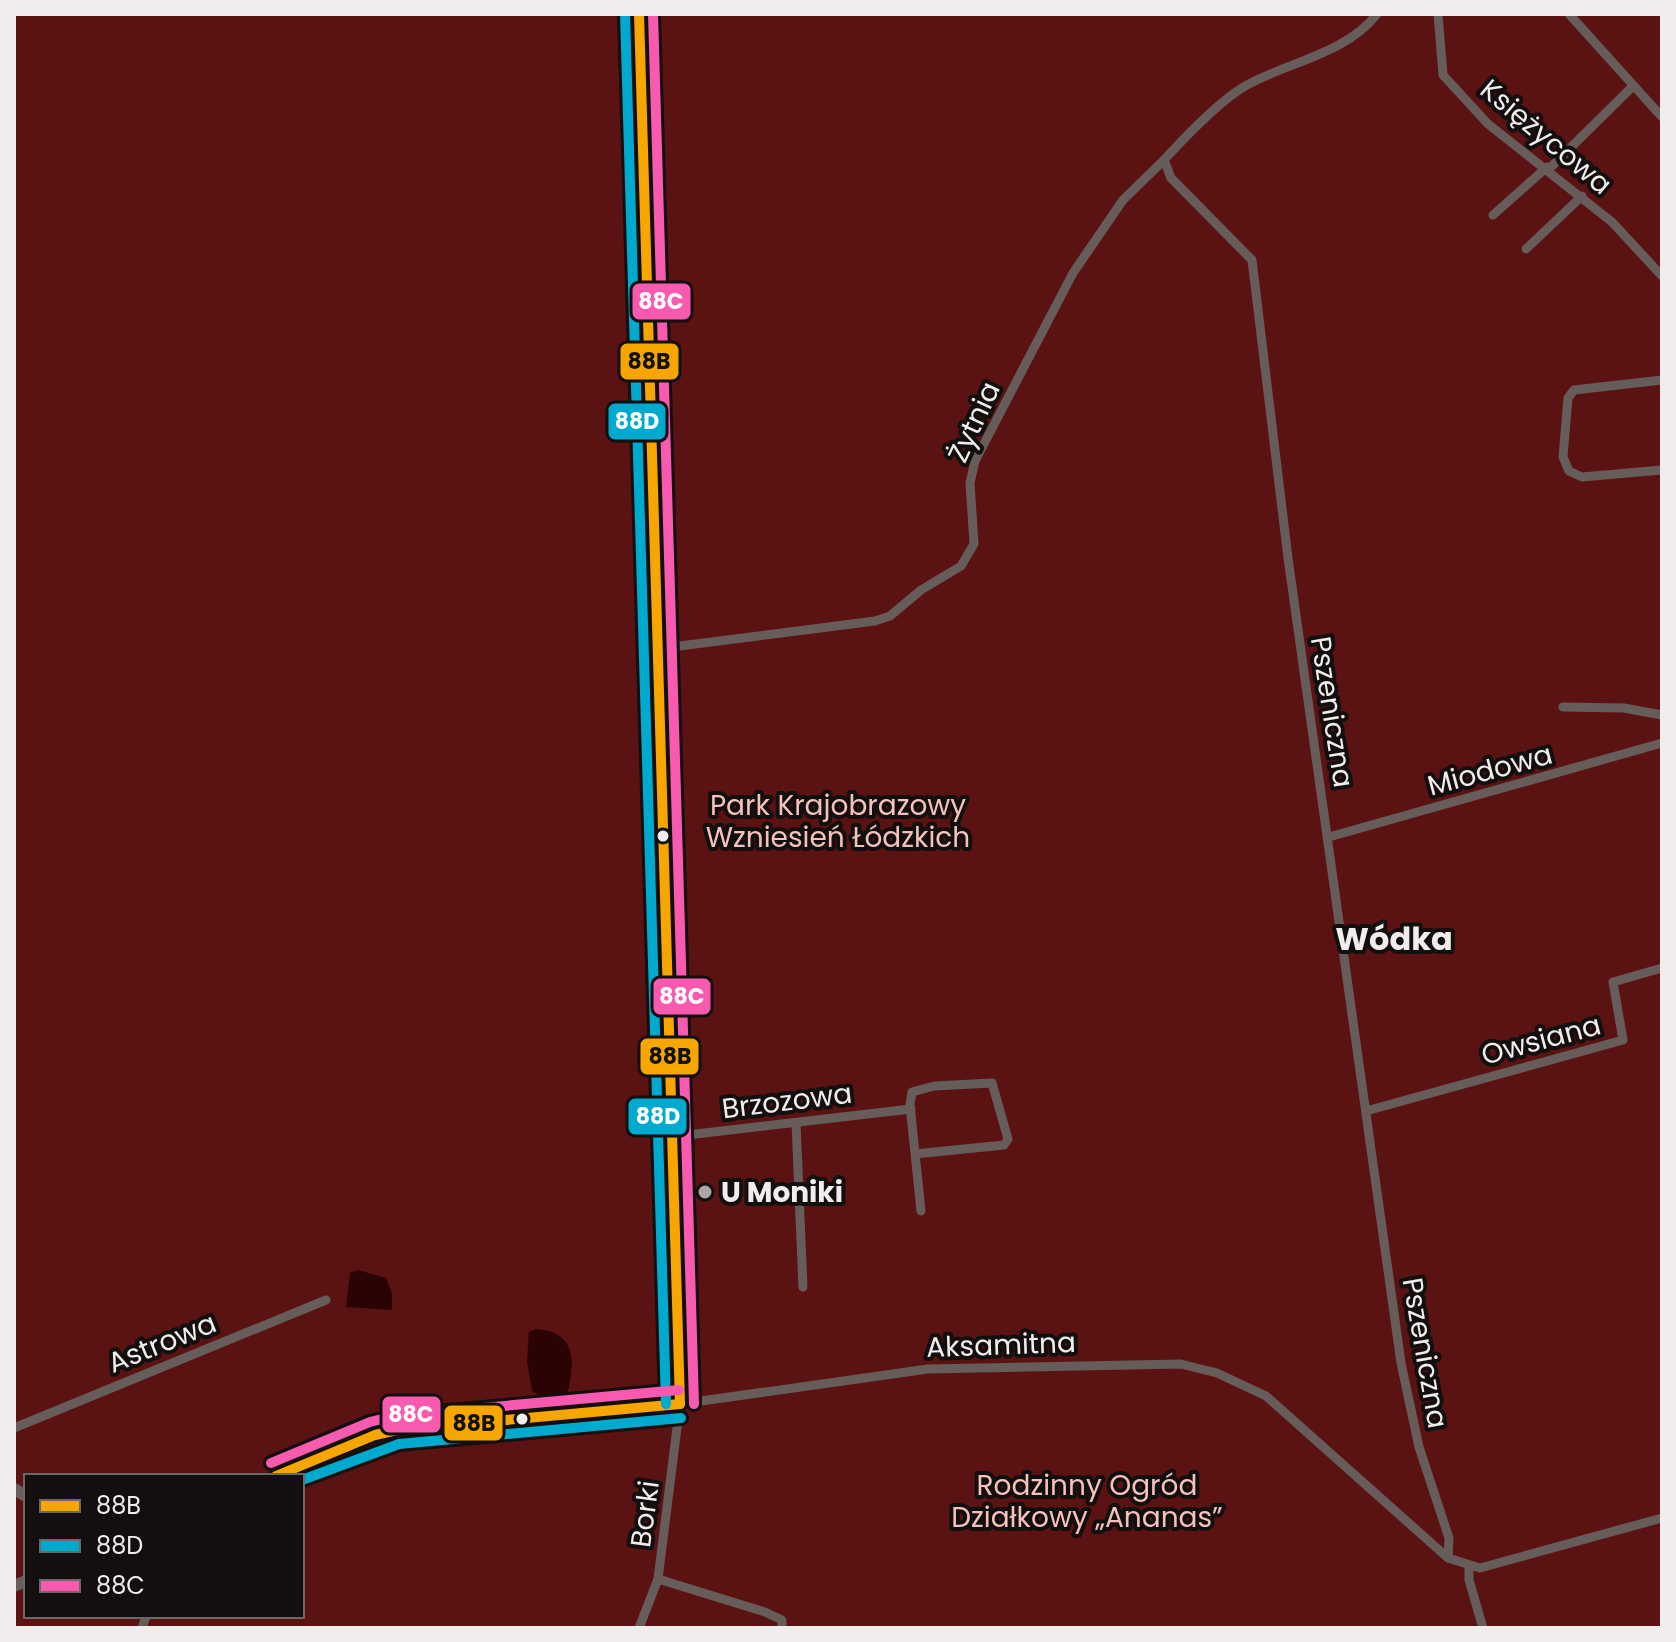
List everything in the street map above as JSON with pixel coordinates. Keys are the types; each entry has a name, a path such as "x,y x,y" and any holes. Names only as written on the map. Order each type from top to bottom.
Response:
{"street":[{"path":"639,14 680,1404"},
{"path":"1164,160 1244,87 1346,41 1367,27 1377,14"},
{"name":"Księżycowa","path":"1438,14 1443,75 1488,124 1548,168 1612,222 1662,276"},
{"path":"1569,14 1662,117"},
{"path":"1493,215 1548,168 1632,87"},
{"name":"Żytnia","path":"656,649 875,621 890,616 921,590 961,566 974,544 970,483 975,461 1073,273 1123,200 1164,160"},
{"name":"Pszeniczna","path":"1164,160 1177,184 1252,260 1290,574 1403,1376 1419,1447 1449,1538 1448,1558"},
{"path":"1526,249 1582,196"},
{"path":"1662,380 1574,390 1568,398 1563,457 1569,471 1582,477 1662,470"},
{"path":"1563,707 1624,708 1662,715"},
{"name":"Miodowa","path":"1329,837 1662,743"},
{"name":"Owsiana","path":"1366,1111 1623,1040 1613,982 1662,968"},
{"path":"915,1154 1004,1145 1008,1139 992,1083 934,1086 912,1092 911,1109 915,1154 921,1211"},
{"name":"Brzozowa","path":"670,1137 911,1109"},
{"path":"796,1123 803,1287"},
{"name":"Astrowa","path":"14,1428 326,1300"},
{"name":"Aksamitna","path":"281,1474 375,1435 397,1430 680,1404 928,1369 1198,1366 1266,1396 1448,1558 1469,1567"},
{"name":"Borki","path":"639,1628 658,1579 680,1404"},
{"path":"1484,1628 1469,1580 1469,1567 1505,1563 1662,1518"},
{"path":"658,1579 765,1612 782,1620 782,1628"}],"green space":[{"name":"Park Krajobrazowy Wzniesień Łódzkich","path":"14,14 1662,14 1662,1628 14,1628"}],"shaded area":[{"path":"358,1270 386,1278 392,1293 392,1310 346,1307 350,1273"},
{"path":"536,1329 559,1336 570,1351 570,1383 567,1395 563,1397 549,1398 532,1391 527,1361 529,1332"}],"transit line":[{"name":"88D","path":"625,14 666,1404"},
{"name":"88B","path":"639,14 680,1404"},
{"name":"88C","path":"653,14 694,1404"},
{"name":"88C","path":"271,1463 370,1422 394,1416 679,1390"},
{"name":"88B","path":"281,1474 375,1435 397,1430 680,1404"},
{"name":"88D","path":"304,1479 399,1444 681,1418"}],"place":[{"name":"U Moniki","path":"705,1192"}],"district":[{"name":"Wódka","path":"1394,938"}],"park label":[{"name":"Rodzinny Ogród Działkowy „Ananas”","path":"1087,1501"}]}
